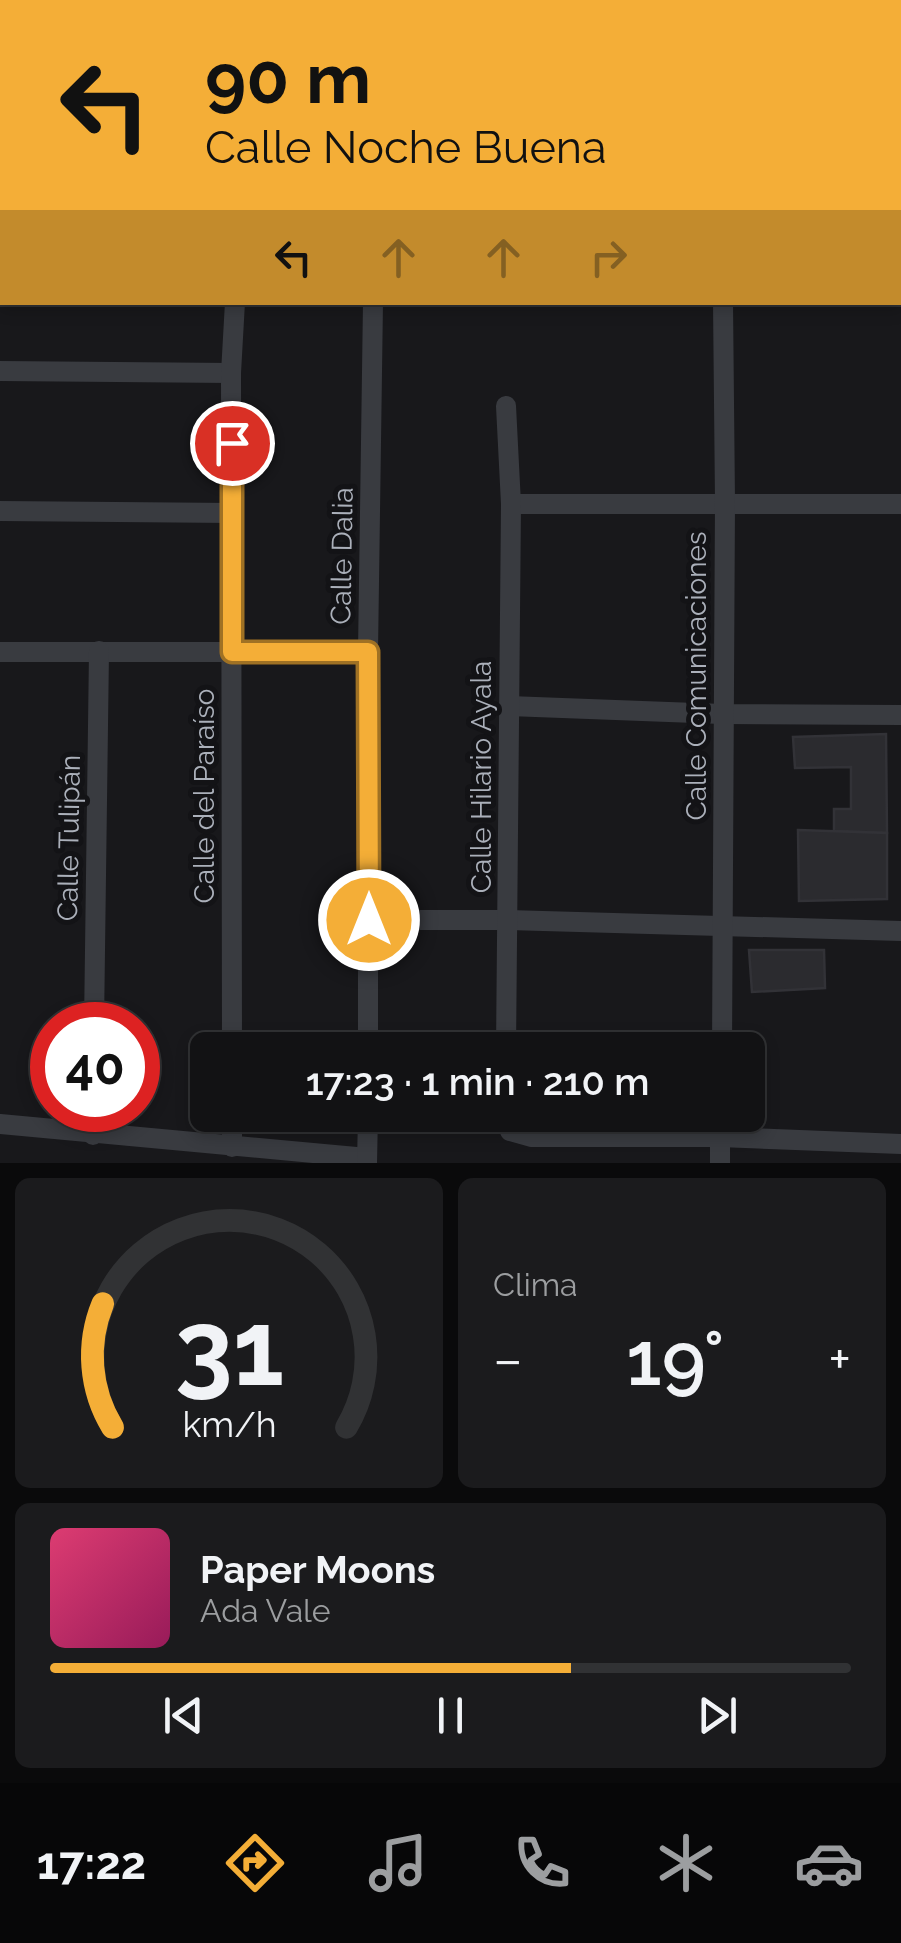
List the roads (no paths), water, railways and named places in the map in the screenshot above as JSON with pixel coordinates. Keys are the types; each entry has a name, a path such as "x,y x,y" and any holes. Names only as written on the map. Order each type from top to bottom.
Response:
{"street":[{"name":"Calle del Paraíso","path":"232,1032 235,305"},
{"name":"Calle Dalia","path":"368,1032 368,652 374,305"},
{"name":"Calle Comunicaciones","path":"722,305 722,1032"},
{"path":"0,371 232,373"},
{"name":"Calle Hilario Ayala","path":"506,406 510,504 506,1032"},
{"path":"510,504 901,504"},
{"path":"0,511 233,513"},
{"name":"Calle Tulipán","path":"94,1002 99,651"},
{"path":"0,652 368,652"},
{"path":"509,706 722,714 901,714"},
{"path":"369,920 901,931"},
{"path":"0,1124 367,1160 368,1132"},
{"path":"232,1132 232,1147"},
{"path":"525,1132 532,1136 901,1144"},
{"path":"720,1132 720,1163"}]}
